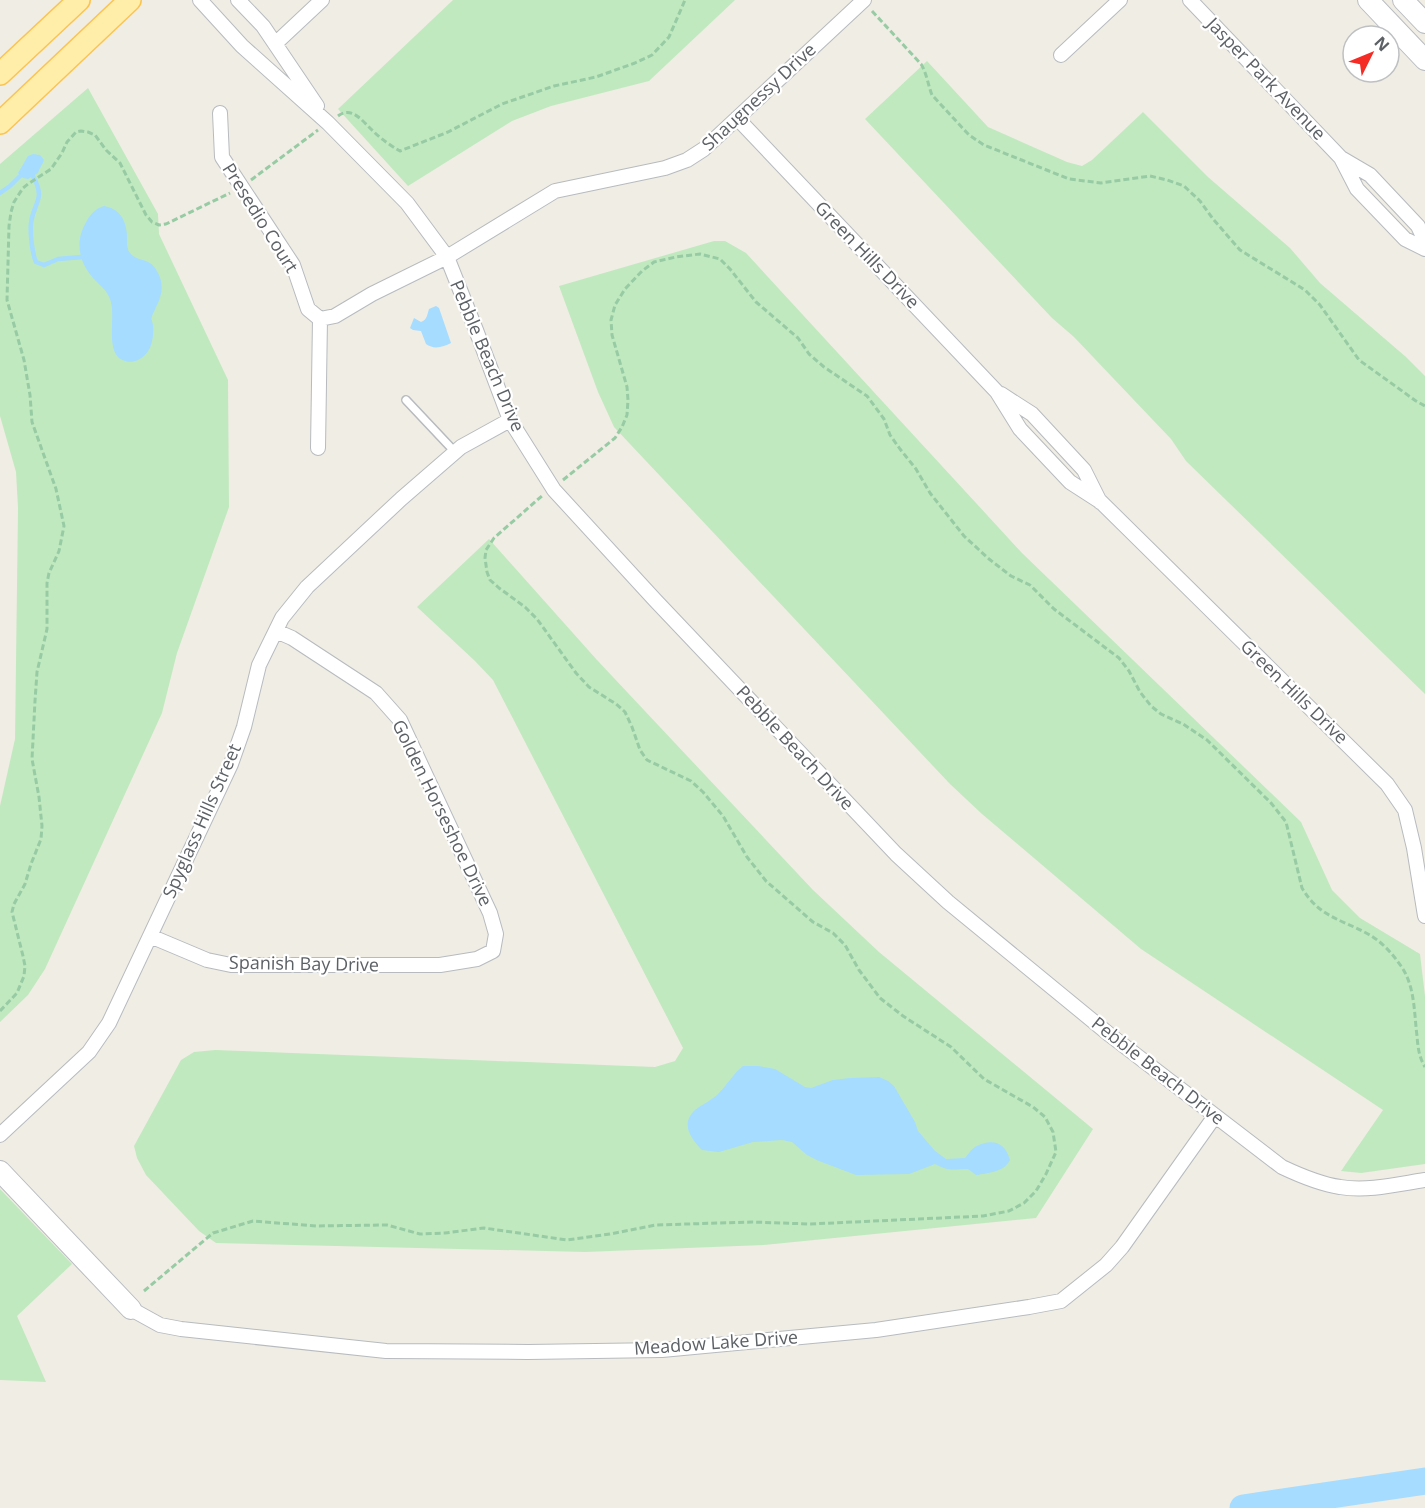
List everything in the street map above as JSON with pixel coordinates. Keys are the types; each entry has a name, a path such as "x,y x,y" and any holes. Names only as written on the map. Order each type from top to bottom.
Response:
{"main road":[{"path":"0,74 79,0"},
{"path":"0,123 130,0"}],"street":[{"path":"200,0 242,46 328,123"},
{"path":"238,0 263,26 328,123"},
{"path":"275,44 322,0"},
{"path":"1061,55 1120,0"},
{"name":"Jasper Park Avenue","path":"1190,0 1341,158 1370,175 1418,226 1425,241"},
{"path":"1368,0 1425,60"},
{"path":"1403,0 1425,23"},
{"name":"Shaugnessy Drive","path":"447,257 555,191 665,168 687,160 704,149 863,1"},
{"name":"Presedio Court","path":"220,113 222,157 293,265 308,309 320,319"},
{"name":"Green Hills Drive","path":"737,118 997,392 1020,429 1070,482 1101,502 1388,784 1405,810 1425,916"},
{"name":"Pebble Beach Drive","path":"328,123 407,203 447,257 510,420 553,488 655,600 896,854 948,902 1083,1012 1282,1167 1311,1180 1342,1188 1374,1187 1425,1180"},
{"name":"Jasper Park Avenue","path":"1341,158 1357,189 1405,239 1425,249"},
{"path":"318,448 320,319 335,316 372,294 447,257"},
{"name":"Green Hills Drive","path":"997,392 1032,414 1084,470 1101,502"},
{"name":"Spyglass Hills Street","path":"0,1135 90,1052 109,1023 231,764 244,727 259,665 282,618 308,587 460,447 510,420"},
{"name":"Golden Horseshoe Drive","path":"276,631 292,638 376,693 400,720 490,913 496,934 493,951 477,959 463,962"},
{"name":"Spanish Bay Drive","path":"150,936 207,960 231,965 440,965 463,962"},
{"name":"Meadow Lake Drive","path":"131,1310 160,1325 210,1333 386,1351 528,1352 662,1350 876,1330 1029,1307 1061,1301 1106,1265 1215,1116"},
{"path":"0,1171 131,1310"}],"lane":[{"path":"406,400 455,452"}],"path":[{"path":"863,1 921,64 926,72 932,95 969,135 984,145 1069,179 1101,183 1150,176 1184,186 1200,201 1240,250 1305,290 1320,305 1359,360 1425,406"},
{"path":"0,1011 17,993 24,976 25,966 12,912 25,884 41,838 39,797 32,759 37,672 47,629 47,583 59,551 64,526 56,489 32,422 24,360 7,300 11,212 19,193 41,176"},
{"path":"144,1291 213,1233 253,1221 316,1226 387,1225 420,1234 484,1228 567,1240 656,1225 752,1222 810,1224 983,1216 1009,1211 1024,1203 1036,1191 1046,1174 1056,1152 1053,1132 1044,1117 1033,1107 984,1079 951,1047 880,998 844,945 833,933 813,922 766,881 747,857 723,816 703,792 691,781 647,760 640,750 625,712 588,687 537,620 525,607 490,580 485,558 486,550 494,538 615,438 624,421 628,400 627,387 612,335 611,320 615,305 625,289 642,271 654,262 676,257 700,254 720,259 730,268 756,302 798,338 809,354 867,396 884,419 890,435 963,536 1011,576 1030,585 1054,609 1119,658 1151,706 1207,740 1271,803 1286,822 1302,888 1307,897 1318,909 1370,934 1383,944 1403,969 1410,982 1418,1053 1425,1067"}],"green space":[{"path":"453,0 735,0 649,81 551,106 512,121 408,186 338,109"},
{"path":"927,61 988,127 1067,162 1082,166 1092,160 1143,112 1208,177 1290,248 1320,283 1425,376 1425,694 1186,461 1171,439 1074,337 1052,318 865,119"},
{"path":"88,88 158,214 159,234 228,380 229,507 177,653 162,713 45,969 28,995 0,1022 0,806 15,739 18,508 16,472 0,416 0,164"},
{"path":"714,241 725,241 746,253 1022,553 1301,822 1332,890 1360,918 1420,954 1425,996 1425,1164 1361,1173 1341,1171 1383,1110 1141,949 982,814 950,784 614,427 598,392 559,286"},
{"path":"489,539 597,660 813,890 879,952 1093,1129 1036,1218 764,1245 585,1252 216,1243 199,1231 146,1175 137,1158 134,1146 181,1060 194,1052 215,1050 655,1067 675,1061 683,1048 493,680 417,607"},
{"path":"0,1189 72,1264 17,1316 46,1382 0,1380"}],"water":[{"path":"40,155 44,160 38,173 28,179 23,178 18,173 28,156"},
{"path":"104,206 110,207 124,220 127,247 130,253 155,268 162,286 152,317 151,345 143,357 130,362 118,357 114,351 110,299 106,291 90,275 80,254 80,239 85,224 93,213"},
{"path":"436,306 439,308 451,343 442,347 429,346 421,331 410,328 414,318 423,321 429,309"},
{"path":"743,1066 775,1069 805,1087 811,1088 833,1080 879,1077 894,1086 918,1131 935,1151 946,1159 965,1158 975,1147 992,1142 1005,1149 1010,1160 1000,1169 976,1175 968,1169 954,1170 935,1164 909,1174 856,1175 819,1161 807,1155 792,1142 782,1140 753,1142 719,1152 702,1150 689,1131 688,1121 695,1110 718,1094"}],"waterway":[{"path":"0,193 20,176"},
{"path":"33,176 39,190 31,227 32,248 36,262 44,265 58,259 82,257"},
{"path":"1243,1508 1425,1481"}]}
